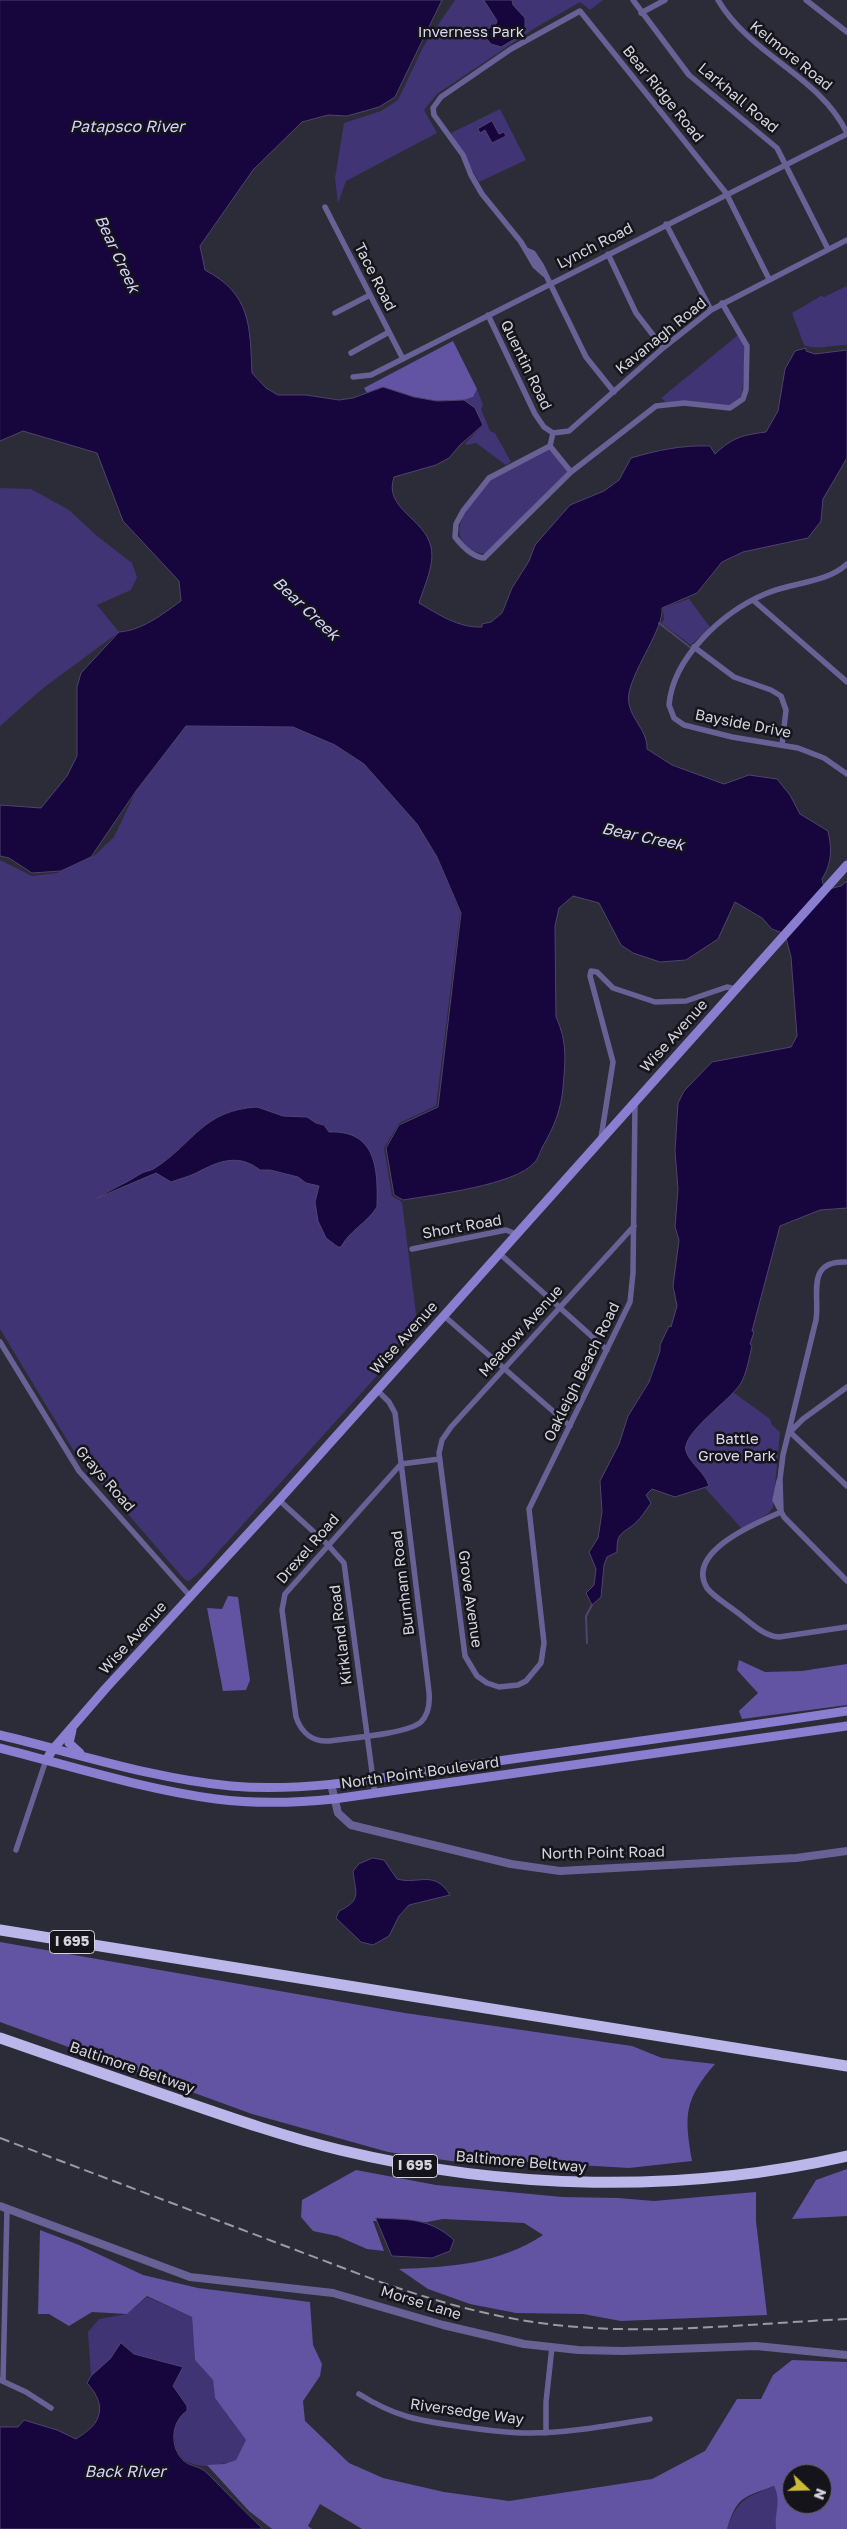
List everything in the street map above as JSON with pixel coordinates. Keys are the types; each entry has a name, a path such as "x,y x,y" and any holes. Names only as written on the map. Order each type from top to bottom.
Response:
{"highway":[{"name":"I 695","path":"0,1930 847,2066"},
{"name":"Baltimore Beltway","path":"0,2038 292,2138 362,2156 451,2172 569,2182 657,2182 745,2174 847,2156"}],"main road":[{"name":"Wise Avenue","path":"46,1760 81,1717 279,1500 376,1389 845,867"},
{"name":"North Point Boulevard","path":"0,1735 184,1779 231,1786 286,1788 372,1779 847,1711"},
{"path":"818,1716 820,1730"},
{"path":"81,1717 71,1731 68,1740 72,1748 84,1756"},
{"name":"North Point Boulevard","path":"0,1748 150,1786 215,1799 278,1803 375,1794 847,1726"}],"street":[{"name":"Larkhall Road","path":"633,0 689,75 773,144 787,164 828,250"},
{"path":"641,13 665,0"},
{"name":"Kelmore Road","path":"718,0 737,27 749,39 824,99 847,134"},
{"path":"806,0 847,32"},
{"name":"Bear Ridge Road","path":"550,284 533,252 526,250 482,194 464,159 434,115 433,108 436,102 511,49 580,10 726,193 769,279"},
{"name":"Lynch Road","path":"353,377 371,375 726,193 847,134"},
{"name":"Tace Road","path":"325,207 403,359"},
{"path":"666,224 711,310"},
{"name":"Kavanagh Road","path":"553,434 569,431 663,348 711,310 847,240"},
{"path":"608,254 636,313 663,348"},
{"path":"550,284 586,357 614,392"},
{"path":"335,314 370,295"},
{"path":"553,434 550,446 489,478 456,524 455,538 476,556 484,558 572,472 656,406 684,404 725,409 736,405 743,399 746,390 747,346 722,304"},
{"name":"Quentin Road","path":"488,315 535,414 544,428 553,434"},
{"path":"351,353 389,332"},
{"path":"550,446 572,472"},
{"name":"Bayside Drive","path":"847,564 832,574 765,594 753,600 705,635 694,647 682,669 670,701 672,714 676,720 684,725 812,753 830,761 847,774"},
{"path":"753,600 847,682"},
{"path":"694,647 734,677 771,690 781,696 786,710 782,745"},
{"path":"601,1138 613,1062 590,976 591,971 597,972 613,988 656,1002 686,1000 727,987 736,989"},
{"name":"Oakleigh Beach Road","path":"545,1647 528,1513 631,1296 634,1226 635,1101"},
{"name":"Meadow Avenue","path":"440,1459 439,1448 444,1435 634,1226"},
{"name":"Short Road","path":"412,1249 506,1230 516,1234"},
{"path":"500,1253 607,1350"},
{"path":"847,1262 826,1267 817,1279 817,1313 790,1432 785,1444 780,1479 781,1512 788,1522 847,1581"},
{"path":"443,1315 570,1426"},
{"name":"Grays Road","path":"0,1342 79,1471 190,1596"},
{"name":"Burnham Road","path":"366,1736 413,1727 423,1719 429,1705 394,1409 376,1389"},
{"path":"790,1432 803,1419 846,1389"},
{"path":"790,1432 847,1486"},
{"path":"401,1464 440,1459"},
{"name":"Grove Avenue","path":"440,1459 463,1646 470,1668 476,1676 490,1685 503,1687 518,1685 530,1678 539,1667 545,1647"},
{"name":"Drexel Road","path":"366,1736 320,1741 306,1734 296,1717 282,1604 288,1590 401,1464"},
{"name":"Kirkland Road","path":"279,1500 341,1557 346,1570 375,1794"},
{"path":"781,1512 732,1538 710,1554 704,1570 707,1587 756,1627 770,1635 779,1637 847,1627"},
{"name":"Wise Avenue","path":"16,1850 46,1760"},
{"name":"North Point Road","path":"331,1784 340,1816 352,1824 511,1864 539,1869 577,1870 660,1866 796,1858 847,1851"},
{"path":"3,2207 1,2380 52,2408"},
{"name":"Morse Lane","path":"3,2207 190,2277 333,2293 476,2334 552,2347 623,2351 747,2346 847,2354"},
{"name":"Riversedge Way","path":"546,2433 546,2402 552,2347"},
{"name":"Riversedge Way","path":"359,2394 387,2410 412,2420 492,2431 546,2433 574,2431 650,2419"}],"green space":[{"name":"Inverness Park","path":"455,0 603,0 590,10 580,2 535,28 437,94 424,110 437,133 346,181 338,203 335,178 344,123 381,111 398,100 423,47"},
{"path":"500,109 526,160 479,182 451,133"},
{"path":"847,286 847,345 809,347 804,345 792,313 821,296 824,297"},
{"path":"738,335 745,349 745,359 742,394 738,401 729,406 687,401 665,402 662,398 666,394"},
{"path":"477,389 483,405 481,409 490,431 495,433 511,462 506,465 476,443 465,444 483,425 464,400 473,397"},
{"path":"549,448 569,472 486,554 476,552 468,547 460,535 460,526 474,498 500,473"},
{"path":"0,488 31,489 69,510 97,536 132,563 137,577 131,590 97,605 119,632 42,689 0,726"},
{"path":"689,599 710,627 691,645 661,623 664,620 663,608"},
{"path":"186,726 293,727 335,745 364,764 417,824 437,857 460,913 436,1106 399,1123 384,1148 392,1196 402,1202 418,1330 201,1571 189,1581 185,1580 75,1453 0,1329 0,860 32,876 57,873 95,855 114,837 136,791"},
{"name":"Battle Grove Park","path":"733,1392 770,1419 772,1425 780,1432 773,1507 769,1513 742,1529 705,1488 709,1486 707,1481 686,1451 686,1445 696,1429"},
{"path":"147,2297 192,2317 195,2360 213,2380 215,2398 246,2440 236,2460 218,2465 200,2465 191,2463 178,2453 173,2429 182,2402 173,2386 183,2367 134,2354 121,2343 110,2359 91,2376 88,2332 99,2319 127,2314"},
{"path":"775,2486 780,2499 776,2529 727,2529 735,2511 744,2500"}],"shaded area":[{"path":"453,341 477,389 473,397 464,400 437,401 414,397 383,387 367,393 364,388"},
{"path":"228,1596 238,1597 250,1680 246,1690 223,1691 207,1608 222,1609"},
{"path":"739,1660 765,1672 802,1671 847,1664 847,1705 742,1719 739,1711 758,1693 737,1670"},
{"path":"0,1942 405,2013 632,2046 662,2058 715,2064 697,2088 689,2109 688,2132 692,2161 629,2168 527,2162 472,2164 388,2152 252,2114 0,2022"},
{"path":"847,2169 847,2216 792,2219 816,2180"},
{"path":"356,2170 436,2185 562,2197 654,2201 756,2192 756,2221 767,2315 621,2321 583,2314 516,2313 470,2304 428,2289 399,2269 456,2265 492,2258 526,2245 543,2235 524,2223 443,2219 427,2222 373,2221 384,2251 367,2249 337,2236 313,2231 301,2217 302,2200"},
{"path":"40,2230 79,2245 143,2275 198,2288 310,2302 313,2345 322,2364 320,2376 303,2401 305,2421 349,2463 383,2478 444,2492 509,2501 652,2479 705,2451 737,2399 761,2399 773,2375 792,2360 847,2362 847,2529 776,2529 778,2502 774,2486 743,2499 734,2510 727,2529 362,2529 320,2504 308,2526 312,2529 272,2529 249,2511 207,2465 224,2464 236,2460 246,2440 215,2398 213,2380 195,2360 192,2317 147,2296 127,2314 92,2312 69,2326 49,2314 38,2314"}],"water":[{"name":"Patapsco River","path":"0,0 442,0 395,97 379,107 347,116 328,115 302,122 253,170 200,246 205,270 220,279 240,301 248,326 252,373 266,388 278,395 306,395 339,400 353,398 383,387 414,397 437,401 464,400 475,408 483,425 460,445 449,458 436,465 394,477 392,488 399,506 421,528 431,547 432,561 419,603 449,620 473,627 482,627 482,624 491,622 502,613 512,588 529,561 535,545 570,505 604,491 619,480 631,458 660,450 690,446 710,446 715,454 727,444 739,438 766,432 778,411 785,369 795,351 806,348 806,351 815,354 847,350 847,458 823,499 821,521 808,538 743,552 722,562 697,593 662,608 654,637 632,683 629,701 633,715 644,735 647,749 672,765 724,784 749,775 777,779 790,795 800,814 828,831 830,856 828,867 822,879 823,884 829,889 841,886 847,881 847,1208 820,1210 780,1226 752,1331 754,1332 750,1344 752,1346 743,1379 736,1390 691,1435 687,1444 686,1451 688,1456 704,1476 709,1486 675,1497 652,1489 646,1495 651,1503 637,1521 620,1536 617,1552 607,1557 604,1565 601,1597 592,1605 586,1593 594,1585 596,1569 589,1552 598,1538 602,1512 600,1481 619,1444 628,1416 649,1382 660,1351 660,1345 669,1326 671,1327 677,1306 673,1286 679,1240 675,1227 678,1189 675,1151 678,1103 684,1091 712,1062 791,1047 797,1036 791,957 785,934 772,929 762,918 735,902 718,939 686,960 660,962 633,953 621,945 599,903 573,896 559,908 555,926 556,1017 560,1026 565,1052 562,1096 554,1125 537,1159 524,1171 492,1183 453,1192 403,1200 394,1195 386,1148 399,1125 438,1107 461,913 437,857 417,824 364,764 335,745 293,727 186,726 136,791 91,857 61,871 32,873 9,858 0,856 0,805 41,808 67,776 77,756 77,687 81,673 119,632 144,625 181,601 179,581 123,521 97,453 23,431 0,441"},
{"path":"484,0 512,0 513,5 525,18 525,33 501,47 491,44 486,38 488,29 496,24 497,21"},
{"path":"492,121 499,134 504,132 506,136 492,143 485,130 480,133 478,129"},
{"path":"257,1107 283,1116 307,1117 316,1123 324,1125 329,1132 345,1133 357,1138 366,1145 375,1166 377,1207 341,1247 338,1247 326,1238 318,1221 315,1202 319,1186 306,1183 298,1177 270,1170 260,1170 252,1165 236,1160 221,1162 171,1182 156,1173 97,1198 142,1173 155,1168 211,1121 239,1109"},
{"path":"373,1858 384,1860 397,1879 432,1880 444,1887 450,1895 409,1905 399,1916 389,1936 373,1945 361,1942 336,1918 339,1911 347,1907 355,1899 356,1890 353,1871 359,1864"},
{"path":"376,2218 426,2223 454,2240 450,2251 432,2258 392,2256"},
{"name":"Back River","path":"121,2343 134,2354 183,2367 173,2386 187,2406 187,2411 182,2415 175,2428 174,2442 179,2456 184,2461 208,2474 263,2529 0,2529 0,2427 18,2427 24,2420 57,2430 76,2439 81,2436 93,2425 98,2417 100,2407 97,2397 87,2383 91,2376 110,2359"}],"waterway":[{"path":"659,623 691,648"},
{"path":"587,1643 586,1616 592,1605"}],"railway":[{"path":"0,2138 375,2280 475,2311 552,2325 611,2329 679,2329 847,2319"}],"water label":[{"name":"Bear Creek","path":"117,254"},
{"name":"Bear Creek","path":"306,609"},
{"name":"Bear Creek","path":"643,837"}]}
